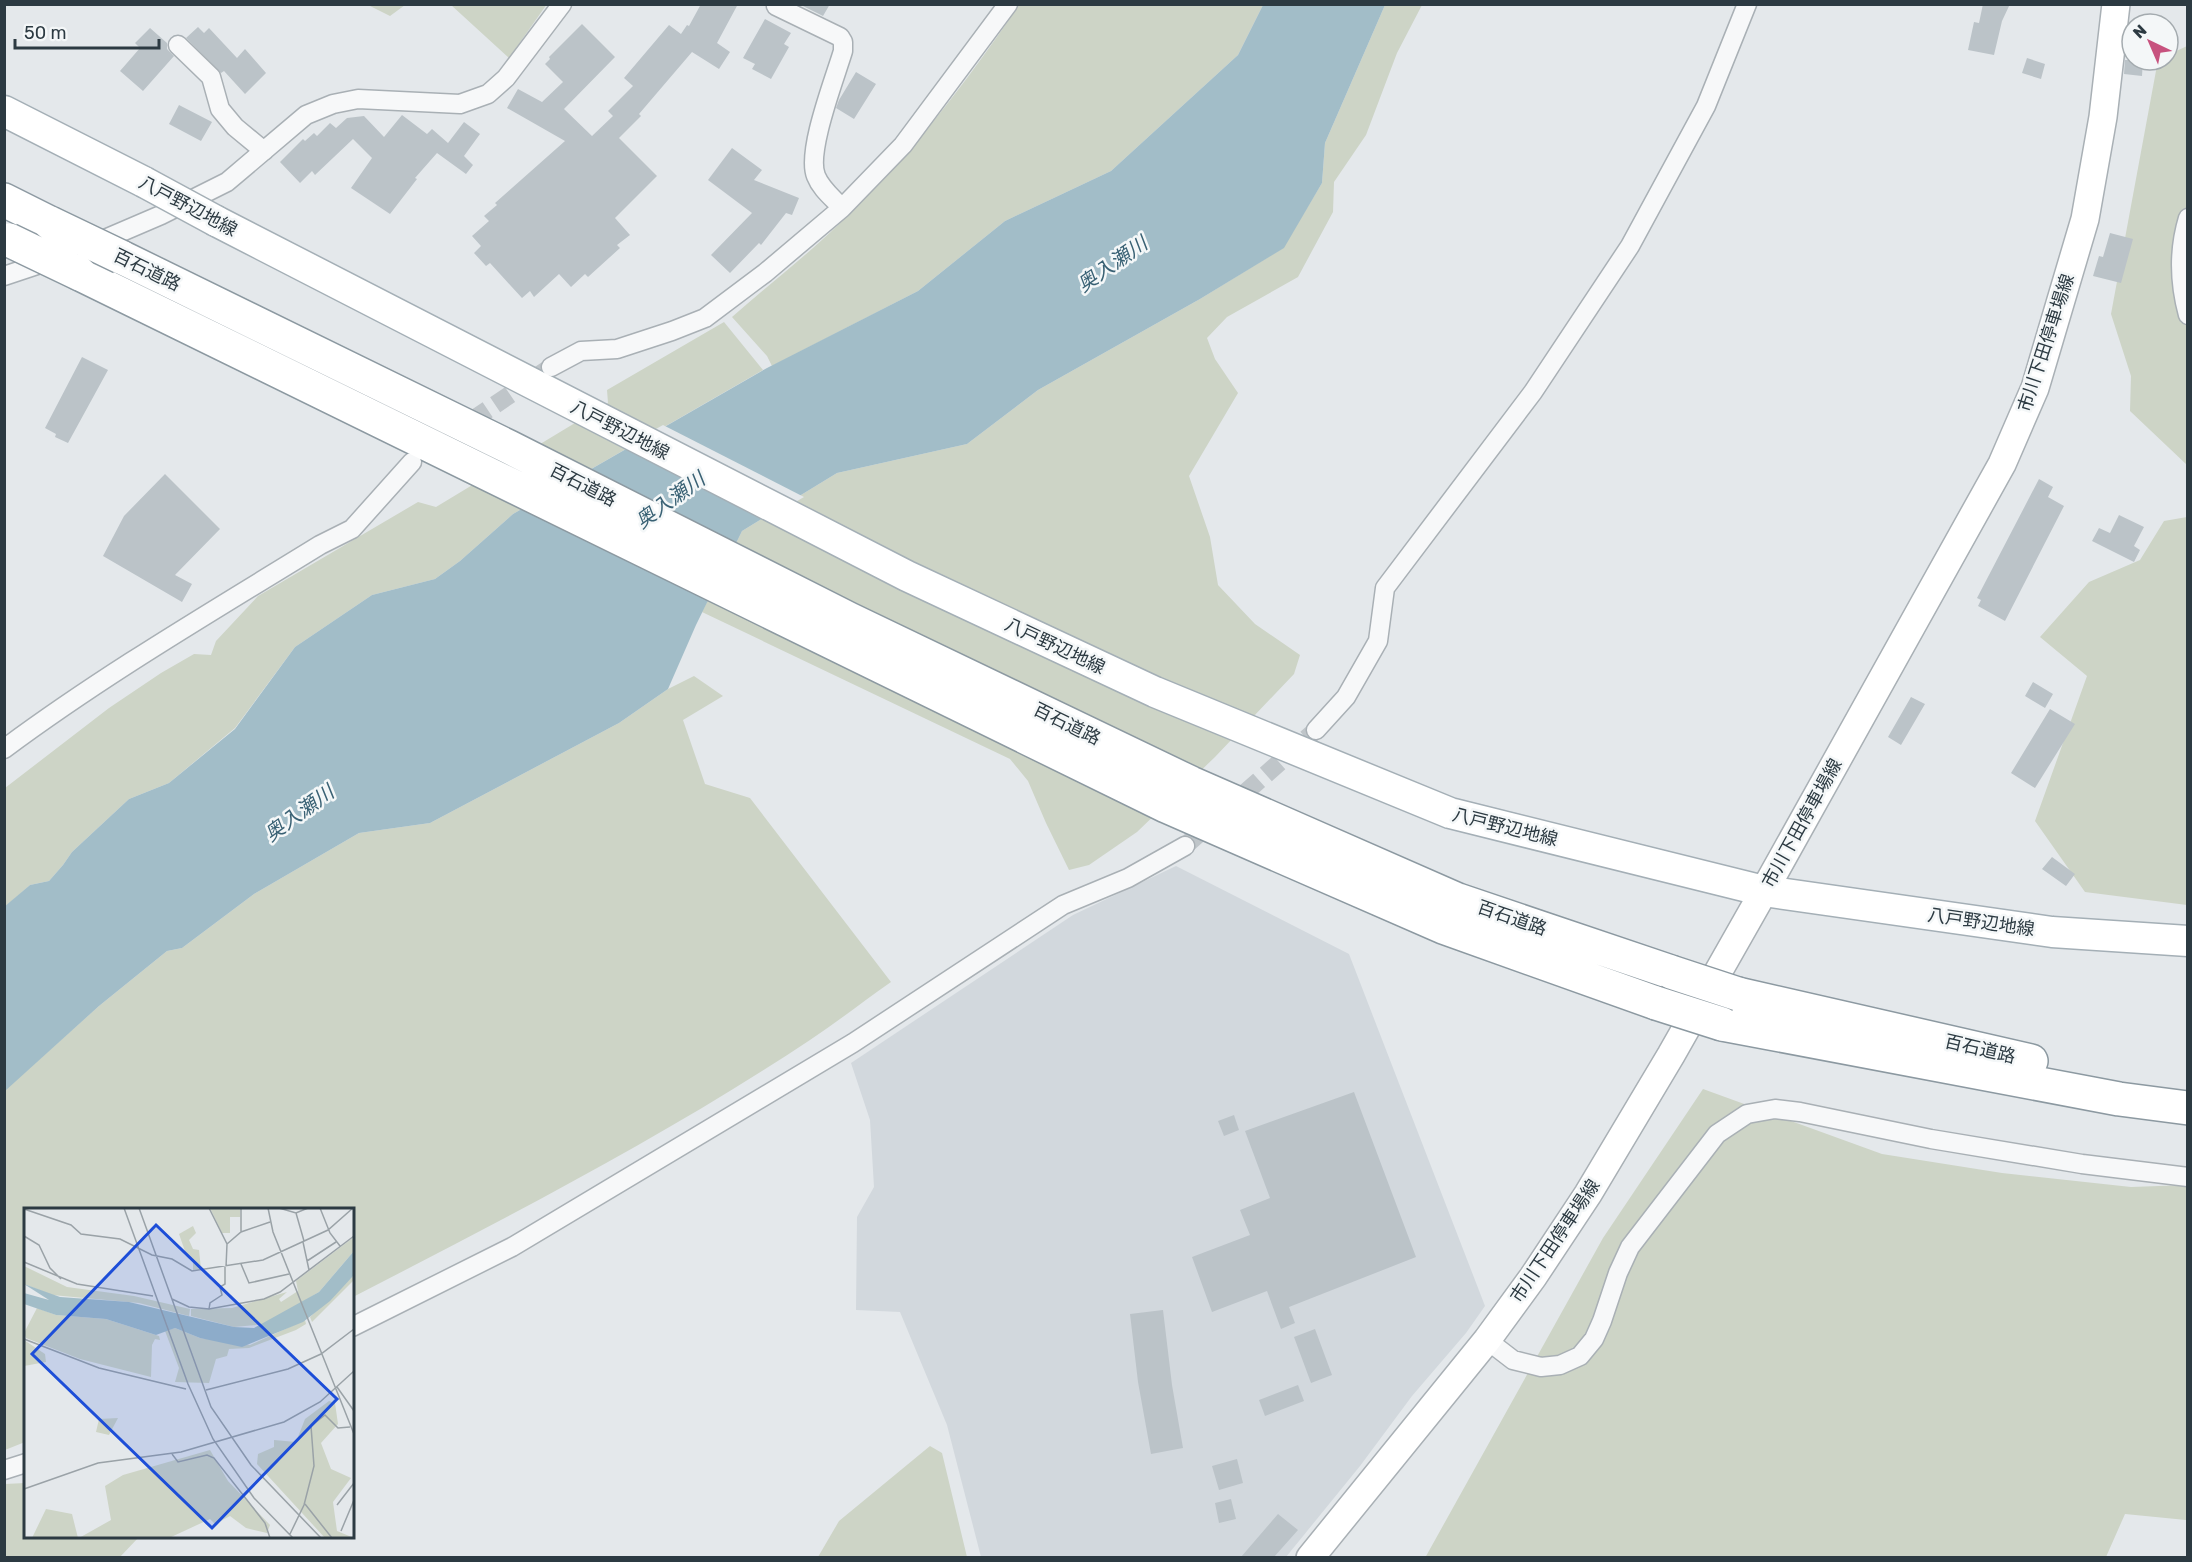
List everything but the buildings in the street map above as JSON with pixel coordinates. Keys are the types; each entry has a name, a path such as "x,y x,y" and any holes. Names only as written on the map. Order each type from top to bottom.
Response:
{"highway":[{"name":"百石道路","path":"4,200 509,447 849,619 1191,783 1458,900 1738,994 2128,1083 2187,1091"},
{"name":"百石道路","path":"7,239 1166,806 1443,927 1656,1003 1722,1023 2108,1097 2187,1108"}],"main road":[{"name":"市川下田停車場線","path":"1310,1557 1487,1341 1588,1194 1671,1055 2002,464 2035,388 2085,219 2103,117 2116,4"},
{"name":"八戸野辺地線","path":"4,111 579,409 918,581 1155,692 1450,813 1764,891 2052,932 2187,941"}],"street":[{"path":"4,276 25,270 162,216 227,182 306,115 333,104 358,99 460,104 488,94 506,78 562,4"},
{"path":"777,4 776,6 840,37 843,42 843,51 825,108 812,162 820,185 842,208"},
{"path":"551,367 581,351 617,349 672,332 705,318 765,273 842,208 903,145 1008,4"},
{"path":"1316,730 1346,697 1378,641 1385,588 1533,392 1630,246 1706,106 1747,4"},
{"path":"178,45 211,77 220,109 235,127 264,152"},
{"path":"2187,218 2180,257 2181,290 2187,315"},
{"path":"4,749 59,708 128,663 320,545 352,529 412,462"},
{"path":"354,1326 512,1247 853,1043 1063,905 1128,878 1185,846"},
{"path":"1487,1341 1513,1360 1540,1367 1560,1365 1580,1356 1594,1338 1602,1321 1618,1273 1630,1247 1717,1134 1747,1114 1775,1108 1931,1139 2082,1164 2187,1177"},
{"path":"4,1470 24,1464"}],"shaded area":[{"path":"405,4 390,16 368,5"},
{"path":"451,4 547,4 509,58 451,5"},
{"path":"1019,5 1263,5 1238,55 1111,171 1005,221 918,291 772,366 767,356 732,317 826,236 889,173 957,91"},
{"path":"1385,5 1422,5 1397,53 1366,135 1334,182 1333,212 1298,277 1227,317 1207,338 1215,359 1238,393 1189,476 1210,537 1218,585 1255,624 1300,655 1294,674 1215,757 1137,832 1089,865 1069,870 1028,781 1010,759 702,612 742,531 837,473 967,444 1038,390 1200,299 1283,248 1322,183 1325,143"},
{"path":"2187,46 2187,465 2130,411 2131,376 2111,314 2156,72 2180,72 2180,49"},
{"path":"724,322 763,370 513,514 460,561 435,579 372,595 295,647 235,728 169,783 129,799 72,852 49,881 30,885 5,907 5,788 109,708 161,673 194,654 211,655 216,641 258,596 418,502 436,507 608,403 607,390"},
{"path":"2187,517 2187,905 2085,892 2035,821 2087,676 2040,637 2089,582 2140,560 2164,521"},
{"path":"694,676 723,696 683,720 705,784 750,798 891,982 810,1040 699,1110 585,1175 354,1296 354,1208 24,1208 24,1442 5,1450 4,1091 99,1006 167,951 182,948 254,894 359,833 430,823 619,723 668,689"},
{"path":"1176,866 1349,954 1485,1306 1466,1333 1412,1396 1360,1466 1286,1557 981,1557 947,1425 900,1312 856,1310 857,1217 874,1187 870,1120 851,1063 1073,915"},
{"path":"1703,1089 1882,1154 2002,1173 2131,1187 2187,1185 2186,1520 2125,1514 2106,1557 1425,1558 1603,1238"},
{"path":"930,1446 942,1453 967,1557 818,1557 839,1521"},
{"path":"24,1483 24,1538 138,1538 120,1557 5,1557 5,1484"}],"water":[{"name":"奥入瀬川","path":"1263,5 1385,5 1325,143 1322,183 1284,248 1200,299 1038,390 967,444 837,473 742,531 668,689 619,723 430,823 359,833 254,894 182,948 167,951 99,1006 5,1091 4,907 30,885 49,881 72,852 129,799 169,783 235,729 295,647 372,595 435,579 460,561 513,514 767,368 918,291 1005,221 1111,171 1238,55"}],"pier":[{"path":"663,425 804,497 767,519 624,447"}],"tunnel":[{"path":"428,450 551,367"},
{"path":"1185,846 1316,730"}]}
